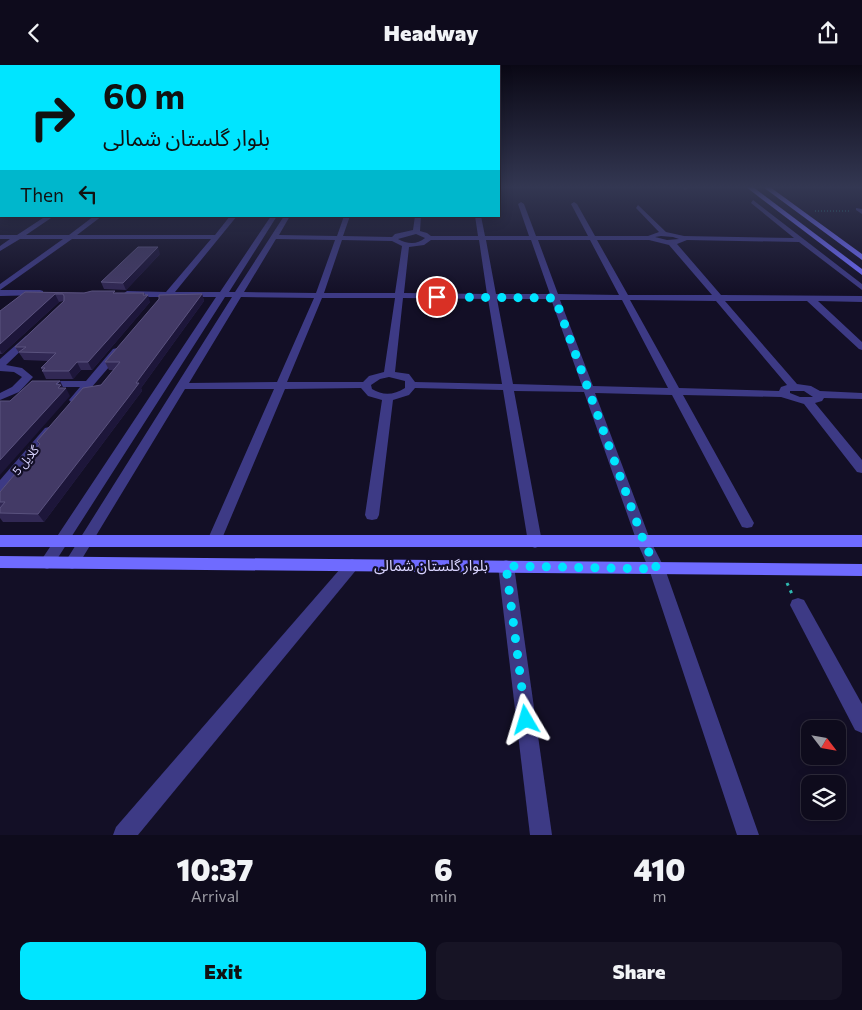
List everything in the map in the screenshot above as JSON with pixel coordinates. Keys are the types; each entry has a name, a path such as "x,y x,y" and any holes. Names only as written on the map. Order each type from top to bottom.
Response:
{"street":[{"path":"0,249 40,223"},
{"path":"0,288 89,223"},
{"path":"169,294 228,223"},
{"path":"47,563 270,223"},
{"path":"72,563 283,223"},
{"path":"214,541 319,296 344,223"},
{"path":"416,232 417,223"},
{"path":"479,223 535,542"},
{"path":"528,223 644,542 657,569 748,835"},
{"path":"584,223 747,523"},
{"path":"653,223 664,235"},
{"path":"779,223 862,288"},
{"path":"796,223 862,273"},
{"path":"814,223 862,258"},
{"path":"394,239 397,235 416,232 425,234 429,238 650,238 671,242 684,239 801,240"},
{"path":"650,238 653,235 677,235 684,239"},
{"path":"0,237 217,237"},
{"path":"274,237 394,239 398,243 406,245 418,245 426,242 429,238"},
{"path":"816,238 834,238"},
{"path":"671,242 795,388"},
{"path":"389,374 406,245"},
{"path":"0,293 50,293"},
{"path":"120,294 862,299"},
{"path":"810,299 862,347"},
{"path":"0,366 35,331"},
{"path":"70,407 126,340"},
{"path":"0,366 23,371 28,377 23,384 12,392 0,397"},
{"path":"182,386 366,385 376,377 389,374 405,376 410,380 411,385 406,394 400,397 388,397 371,393 367,390 366,385"},
{"path":"23,384 89,384"},
{"path":"411,385 784,394 792,399 862,396"},
{"path":"784,394 785,389 808,389 862,469"},
{"path":"372,515 388,397"},
{"name":"گلایل 5","path":"0,489 57,422"},
{"name":"بلوار گلستان شمالی","path":"0,541 862,541"},
{"path":"316,565 320,541"},
{"name":"بلوار گلستان شمالی","path":"0,562 862,570"},
{"path":"124,835 352,565"},
{"path":"506,566 541,835"},
{"path":"798,605 862,723"}],"path":[{"path":"780,568 798,605"}],"building":[{"path":"138,247 158,247 123,283 101,282"},
{"path":"92,291 144,293 143,295 148,295 88,362 77,362 69,371 42,371 45,368 41,368 56,353 19,352 26,347 15,347 64,301 63,294 55,294 0,344 0,311 25,292 84,293"},
{"path":"202,294 136,383 139,383 38,514 0,513 0,508 5,502 0,502 0,492 40,444 37,441 83,388 101,385 120,362 105,362 159,299 159,295"},
{"path":"32,381 60,381 56,384 61,385 58,388 66,388 0,460 0,401 10,401"}],"route":[{"path":"437,297 555,298 644,542 657,569 506,566 526,720"}]}
